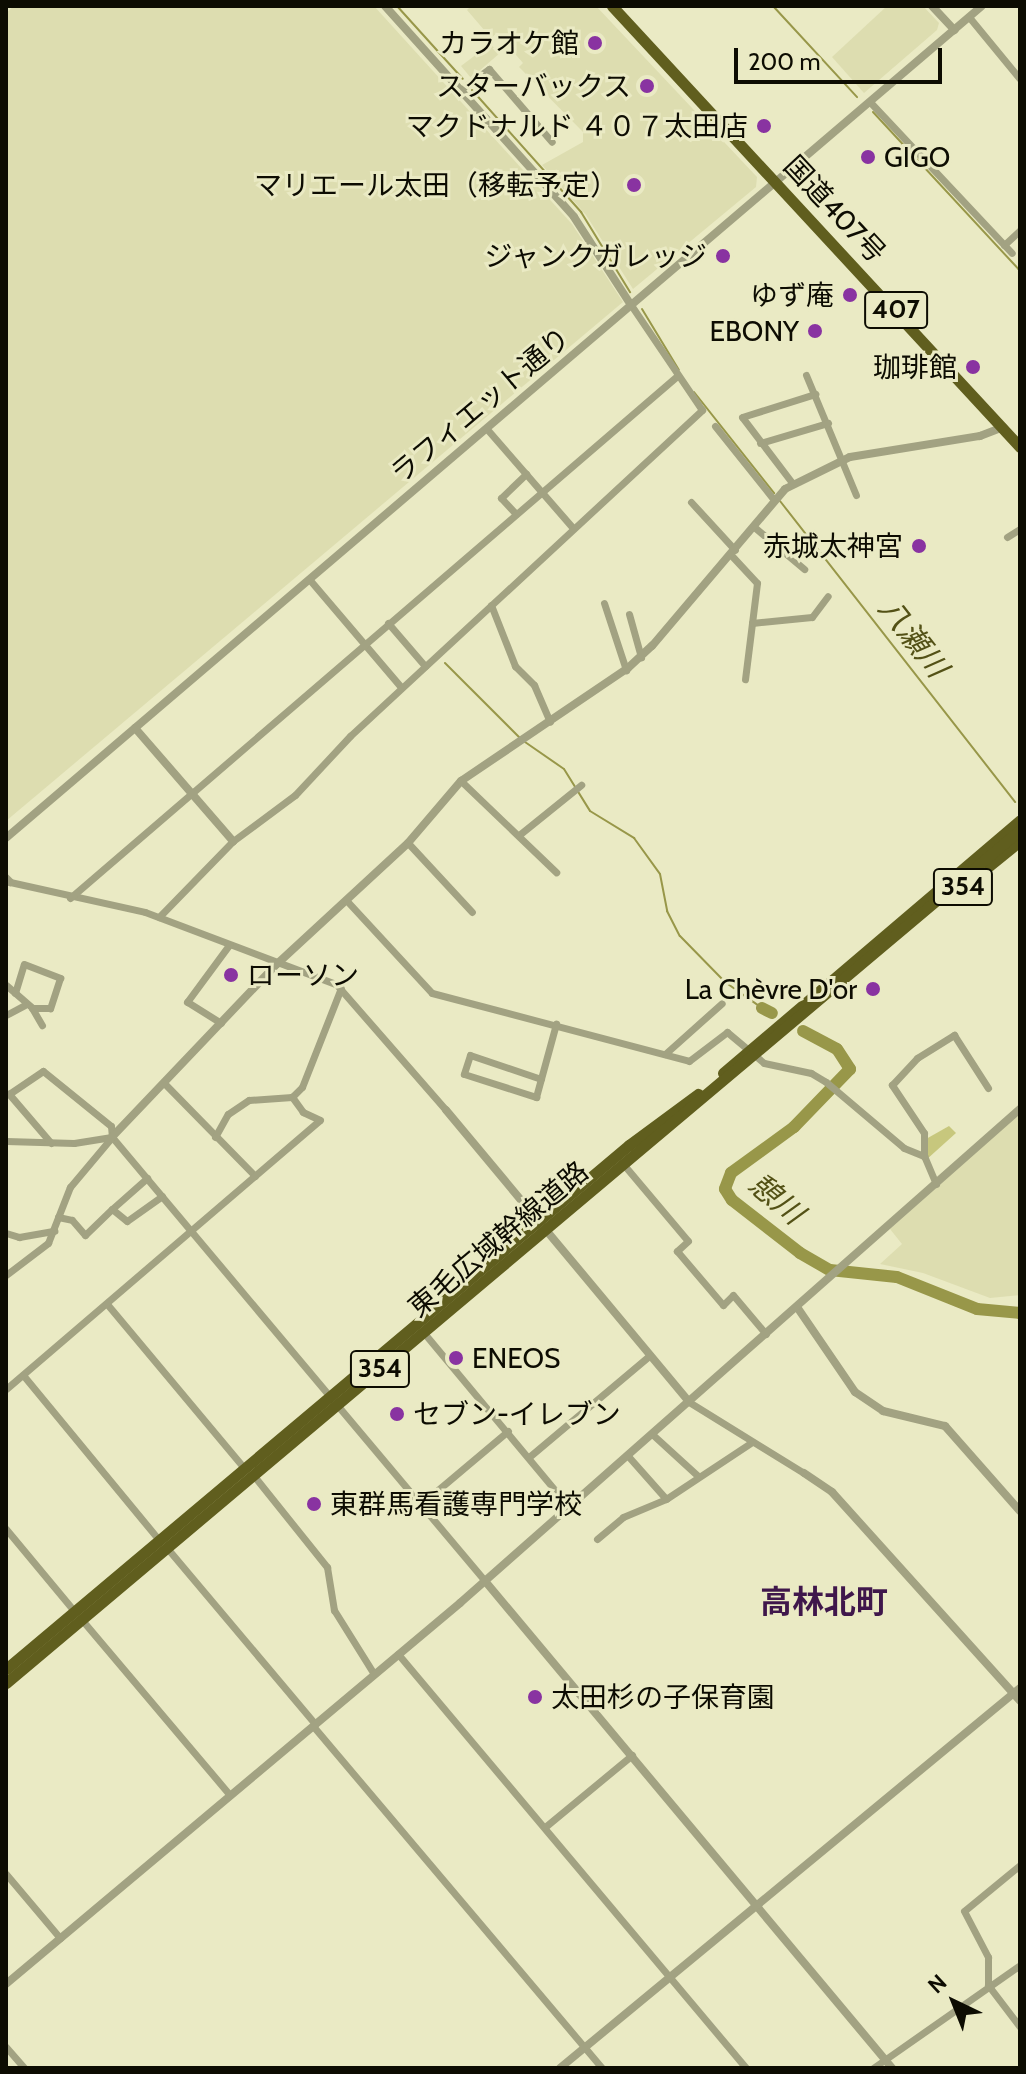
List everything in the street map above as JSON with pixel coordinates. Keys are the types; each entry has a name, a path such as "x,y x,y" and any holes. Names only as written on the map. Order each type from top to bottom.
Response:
{"highway":[{"name":"国道407号","path":"612,6 1018,441"},
{"name":"354","path":"914,909 946,873 1020,811"},
{"name":"東毛広域幹線道路","path":"333,1401 424,1333 544,1225 624,1165 914,909 1020,820"},
{"name":"東毛広域幹線道路","path":"6,1683 78,1616 163,1544 1020,830"},
{"name":"354","path":"903,929 1020,841"},
{"name":"東毛広域幹線道路","path":"6,1669 78,1616"}],"street":[{"path":"159,917 233,841 295,795 401,687 702,410 574,217 385,6"},
{"path":"932,6 954,30"},
{"name":"ラフィエット通り","path":"6,838 982,6"},
{"path":"969,17 1020,79"},
{"path":"460,90 489,69 552,142"},
{"path":"870,102 1012,253"},
{"path":"1004,245 1020,230"},
{"path":"806,375 844,459 856,495"},
{"path":"70,898 677,376"},
{"path":"793,484 760,443 743,415 815,394"},
{"path":"760,443 828,423"},
{"path":"715,426 774,500"},
{"path":"6,1275 35,1257 54,1231 70,1187 112,1137 277,964 408,843 461,781 641,657 733,553 774,500 793,484 844,459 980,436 1003,427"},
{"path":"486,428 573,528"},
{"path":"516,514 502,493 526,474"},
{"path":"691,502 756,579 745,679"},
{"path":"753,526 804,569"},
{"path":"1007,537 1020,529"},
{"path":"309,579 401,687"},
{"path":"752,623 809,619 827,604 828,596"},
{"path":"604,603 626,670"},
{"path":"491,605 515,666 534,685 550,722"},
{"path":"629,614 641,657"},
{"path":"388,623 425,666"},
{"path":"135,728 233,841"},
{"path":"461,781 556,872"},
{"path":"519,835 578,787"},
{"path":"408,843 472,912"},
{"path":"8,880 70,898 159,917 341,988 544,1225 689,1402 832,1492 1018,1694 756,1903 560,2068"},
{"path":"347,901 432,993 665,1054 696,1059 727,1032 752,1053 811,1073 904,1148 924,1156"},
{"path":"221,1023 187,1002 229,945"},
{"path":"6,1015 29,1006 50,1008 60,978 24,964 15,993"},
{"path":"6,985 29,1006 42,1025"},
{"path":"215,1137 228,1114 249,1100 292,1097 302,1087 341,988"},
{"path":"665,1054 722,1003"},
{"path":"541,1079 470,1055 464,1074 536,1097 541,1079 556,1024"},
{"path":"936,1184 924,1156 924,1133 892,1085 917,1058 954,1035 988,1088"},
{"path":"51,1143 9,1094 43,1071 84,1100 111,1126 112,1137 892,2068"},
{"path":"164,1083 255,1176"},
{"path":"6,1389 320,1120 303,1112 292,1097"},
{"path":"6,1984 485,1581 1020,1109"},
{"path":"6,1141 51,1143 112,1137"},
{"path":"624,1165 688,1241 677,1251 723,1305 733,1295 766,1334"},
{"path":"58,1217 72,1220 85,1235 147,1178"},
{"path":"112,1209 127,1221 162,1196"},
{"path":"6,1233 19,1237 54,1231"},
{"path":"107,1304 327,1567 334,1610 374,1674"},
{"path":"797,1307 855,1392 883,1411 945,1426 1020,1511"},
{"path":"424,1333 569,1507"},
{"path":"529,1457 650,1355"},
{"path":"23,1375 602,2068"},
{"path":"420,1505 508,1431"},
{"path":"652,1434 698,1476"},
{"path":"597,1539 623,1517 666,1499 752,1442"},
{"path":"628,1456 666,1499"},
{"path":"6,1529 230,1795"},
{"path":"398,1654 746,2068"},
{"path":"545,1827 632,1755"},
{"path":"1020,1865 965,1908 988,1957 988,1985 1020,2027"},
{"path":"6,1874 60,1938"},
{"path":"873,2068 1020,1965"},
{"path":"6,2047 24,2068"}],"shaded area":[{"path":"14,6 374,6 572,224 623,302 6,821 6,13"},
{"path":"471,6 596,6 757,177 756,187 633,289 586,215 542,165 583,142 583,132 519,67 523,63 497,33 491,38 467,10"},
{"path":"887,6 923,6 939,23 937,30 864,93 832,57"},
{"path":"490,44 500,53 471,78 461,66"},
{"path":"1020,1113 1020,1295 990,1298 923,1273 880,1264 902,1244 890,1229"},
{"path":"949,1126 956,1133 926,1160 926,1139"}],"waterway":[{"name":"八瀬川","path":"397,6 463,79"},
{"path":"773,6 857,97"},
{"name":"八瀬川","path":"472,90 581,212 630,292"},
{"path":"873,112 1020,271"},
{"name":"八瀬川","path":"642,309 679,370"},
{"name":"八瀬川","path":"694,392 774,493"},
{"name":"八瀬川","path":"780,501 1015,802"},
{"name":"憩川","path":"445,663 520,738"},
{"name":"憩川","path":"525,742 564,769 590,811 634,838 660,874 667,911 680,936 725,982 762,1008"},
{"name":"憩川","path":"762,1008 772,1013"},
{"name":"憩川","path":"803,1031 837,1049 850,1069 794,1127 731,1173 725,1189 732,1200 800,1253 830,1270 897,1277 977,1309 1020,1313"}],"place":[{"name":"カラオケ館","path":"595,43"},
{"name":"スターバックス","path":"647,86"},
{"name":"マクドナルド ４０７太田店","path":"764,126"},
{"name":"GIGO","path":"868,157"},
{"name":"マリエール太田（移転予定）","path":"634,185"},
{"name":"ジャンクガレッジ","path":"723,256"},
{"name":"ゆず庵","path":"850,295"},
{"name":"EBONY","path":"815,331"},
{"name":"珈琲館","path":"973,367"},
{"name":"赤城太神宮","path":"919,546"},
{"name":"ローソン","path":"231,975"},
{"name":"La Chèvre D'or","path":"873,989"},
{"name":"ENEOS","path":"456,1358"},
{"name":"セブン-イレブン","path":"397,1414"},
{"name":"東群馬看護専門学校","path":"314,1504"},
{"name":"太田杉の子保育園","path":"535,1697"}],"district":[{"name":"高林北町","path":"824,1602"}]}
